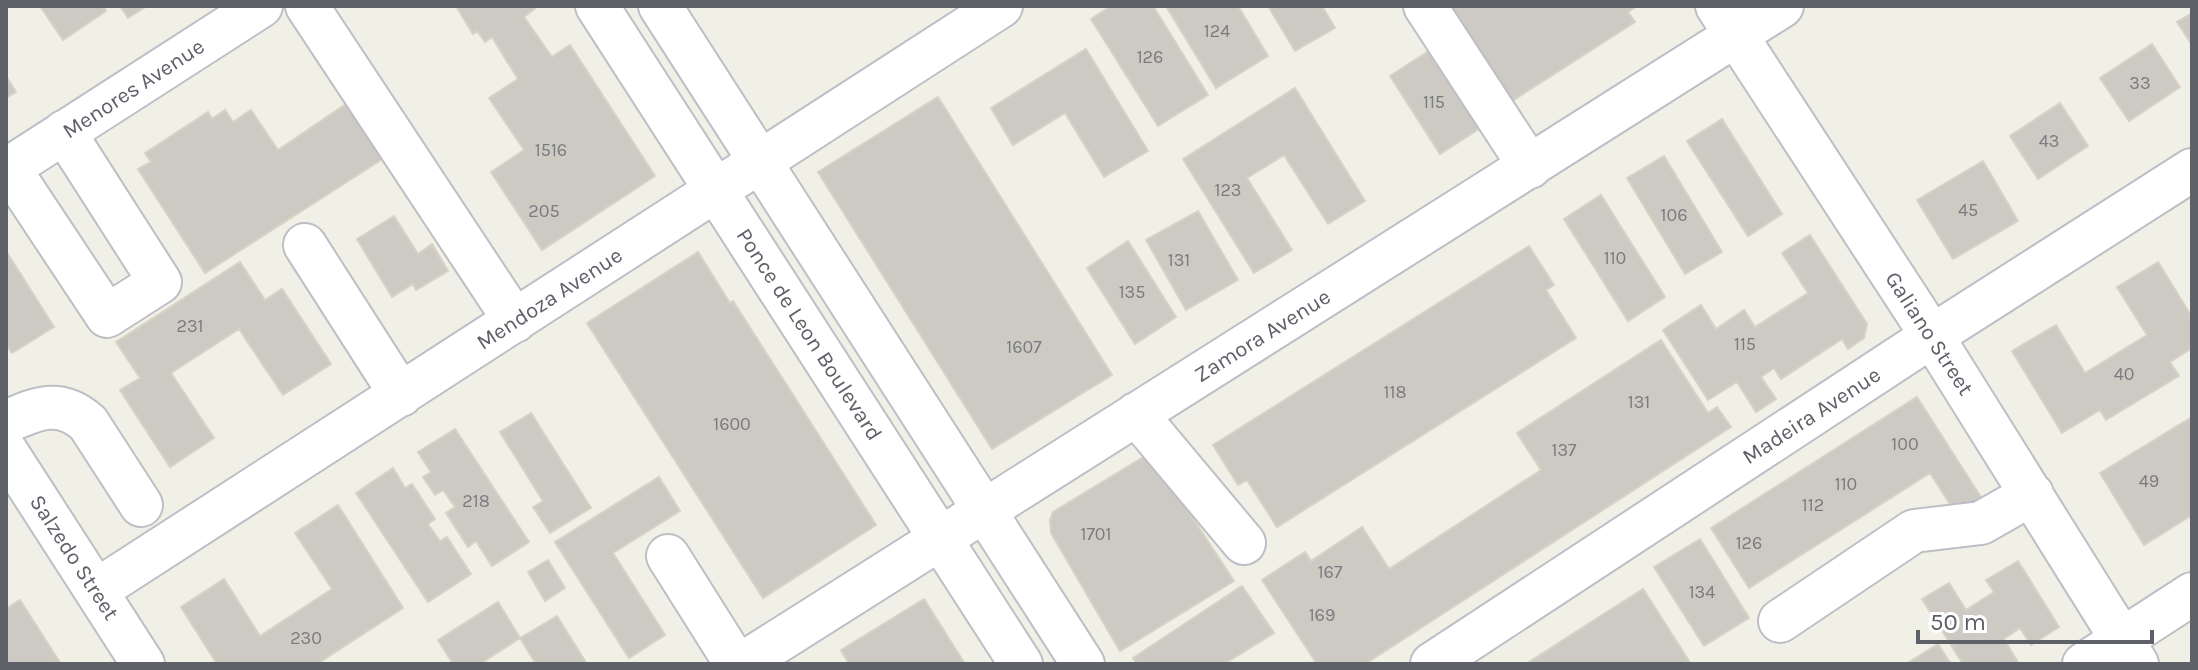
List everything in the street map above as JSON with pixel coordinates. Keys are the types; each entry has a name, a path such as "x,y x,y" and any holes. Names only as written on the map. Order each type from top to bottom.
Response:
{"street":[{"name":"Menores Avenue","path":"8,169 261,6"},
{"path":"307,6 515,321"},
{"name":"Ponce de Leon Boulevard","path":"597,6 1021,664"},
{"path":"660,6 1083,664"},
{"name":"Mendoza Avenue","path":"97,590 1001,6"},
{"path":"1425,6 1530,167"},
{"name":"Zamora Avenue","path":"755,660 941,537 1530,167 1726,21 1782,6"},
{"name":"Galiano Street","path":"1726,21 1932,336 2130,652"},
{"path":"8,169 107,316 160,282 64,132"},
{"name":"Madeira Avenue","path":"1432,664 1932,336 2192,170"},
{"path":"305,245 401,395"},
{"path":"6,422 44,407 77,412 88,423 141,505"},
{"path":"1136,414 1244,543"},
{"name":"Salzedo Street","path":"6,451 143,664"},
{"path":"1780,621 1914,531 1981,523 2032,494"},
{"path":"668,556 755,660"},
{"path":"2084,664 2130,652 2192,594"}],"building":[{"path":"40,6 103,6 106,11 63,40"},
{"path":"120,6 147,6 128,18"},
{"path":"456,6 538,6 524,17 552,57 570,45 655,176 542,250 491,172 524,150 489,98 518,79 492,37 485,42 477,31 473,34"},
{"path":"1111,6 1153,6 1208,95 1158,126 1091,19"},
{"path":"1166,6 1238,6 1268,56 1216,88"},
{"path":"1268,6 1322,6 1335,28 1295,51"},
{"path":"1436,6 1637,6 1628,12 1635,22 1501,108"},
{"path":"2192,13 2192,45 2177,22"},
{"path":"2152,44 2180,87 2129,121 2100,78"},
{"path":"1086,49 1148,151 1104,177 1065,113 1013,145 991,108"},
{"path":"1429,51 1479,129 1440,154 1390,76"},
{"path":"6,76 16,92 6,98"},
{"path":"1295,88 1365,201 1328,224 1284,155 1247,178 1292,250 1254,273 1183,159"},
{"path":"938,97 1112,375 992,449 818,172"},
{"path":"349,102 384,158 205,273 138,169 151,162 145,153 208,112 212,119 225,110 233,122 251,110 278,150"},
{"path":"2060,103 2088,146 2038,179 2010,136"},
{"path":"1722,119 1782,214 1748,236 1687,141"},
{"path":"1664,156 1722,252 1685,274 1627,178"},
{"path":"1983,161 2018,221 1953,259 1917,200"},
{"path":"1601,195 1665,297 1628,321 1564,219"},
{"path":"1198,211 1238,280 1186,310 1146,240"},
{"path":"394,216 418,254 432,244 448,271 416,290 413,284 392,297 357,239"},
{"path":"1810,235 1867,324 1864,338 1848,349 1842,339 1781,379 1774,368 1761,377 1776,399 1756,412 1737,382 1708,400 1663,330 1701,305 1716,329 1744,310 1755,327 1808,293 1782,253"},
{"path":"1128,241 1176,317 1135,344 1087,268"},
{"path":"1529,246 1554,285 1546,290 1576,338 1277,527 1247,480 1238,485 1213,445"},
{"path":"6,251 54,327 12,353 6,344"},
{"path":"698,252 730,303 733,301 876,525 763,598 587,323"},
{"path":"240,262 265,300 282,289 331,364 283,395 239,329 171,373 214,438 170,467 120,390 140,378 116,342"},
{"path":"2158,262 2192,317 2192,348 2170,362 2179,376 2106,420 2100,410 2062,433 2012,351 2056,325 2085,373 2147,335 2117,287"},
{"path":"1661,340 1708,413 1717,407 1731,427 1365,664 1317,664 1262,580 1305,552 1311,561 1362,527 1389,569 1541,470 1517,433"},
{"path":"1917,397 1984,502 1959,518 1930,473 1749,588 1711,528"},
{"path":"531,413 591,508 550,533 533,507 543,501 500,432"},
{"path":"2192,417 2192,515 2144,545 2100,473"},
{"path":"455,429 529,542 492,566 476,541 468,547 446,513 455,507 443,490 435,495 423,477 431,472 418,452"},
{"path":"1150,453 1234,581 1120,651 1051,533 1050,520 1053,512"},
{"path":"393,468 405,488 412,484 435,519 428,524 440,541 447,537 471,574 428,602 356,493"},
{"path":"659,477 680,511 613,553 665,635 629,658 555,542"},
{"path":"338,505 403,608 317,664 217,664 181,607 224,579 260,636 332,589 295,533"},
{"path":"1700,539 1749,618 1704,646 1654,567"},
{"path":"548,560 565,588 545,601 528,572"},
{"path":"2018,561 2059,627 2031,645 2020,628 2004,639 2019,664 1963,664 1922,599 1949,583 1966,610 1994,592 1986,580"},
{"path":"1242,586 1274,633 1224,664 1137,664 1133,658"},
{"path":"1643,589 1691,664 1526,664"},
{"path":"924,599 965,664 849,664 841,650"},
{"path":"20,600 61,664 6,664 6,609"},
{"path":"498,602 520,638 480,664 453,664 438,640"},
{"path":"557,616 587,664 536,664 520,638"},
{"path":"1938,644 1951,664 1906,664"}]}
